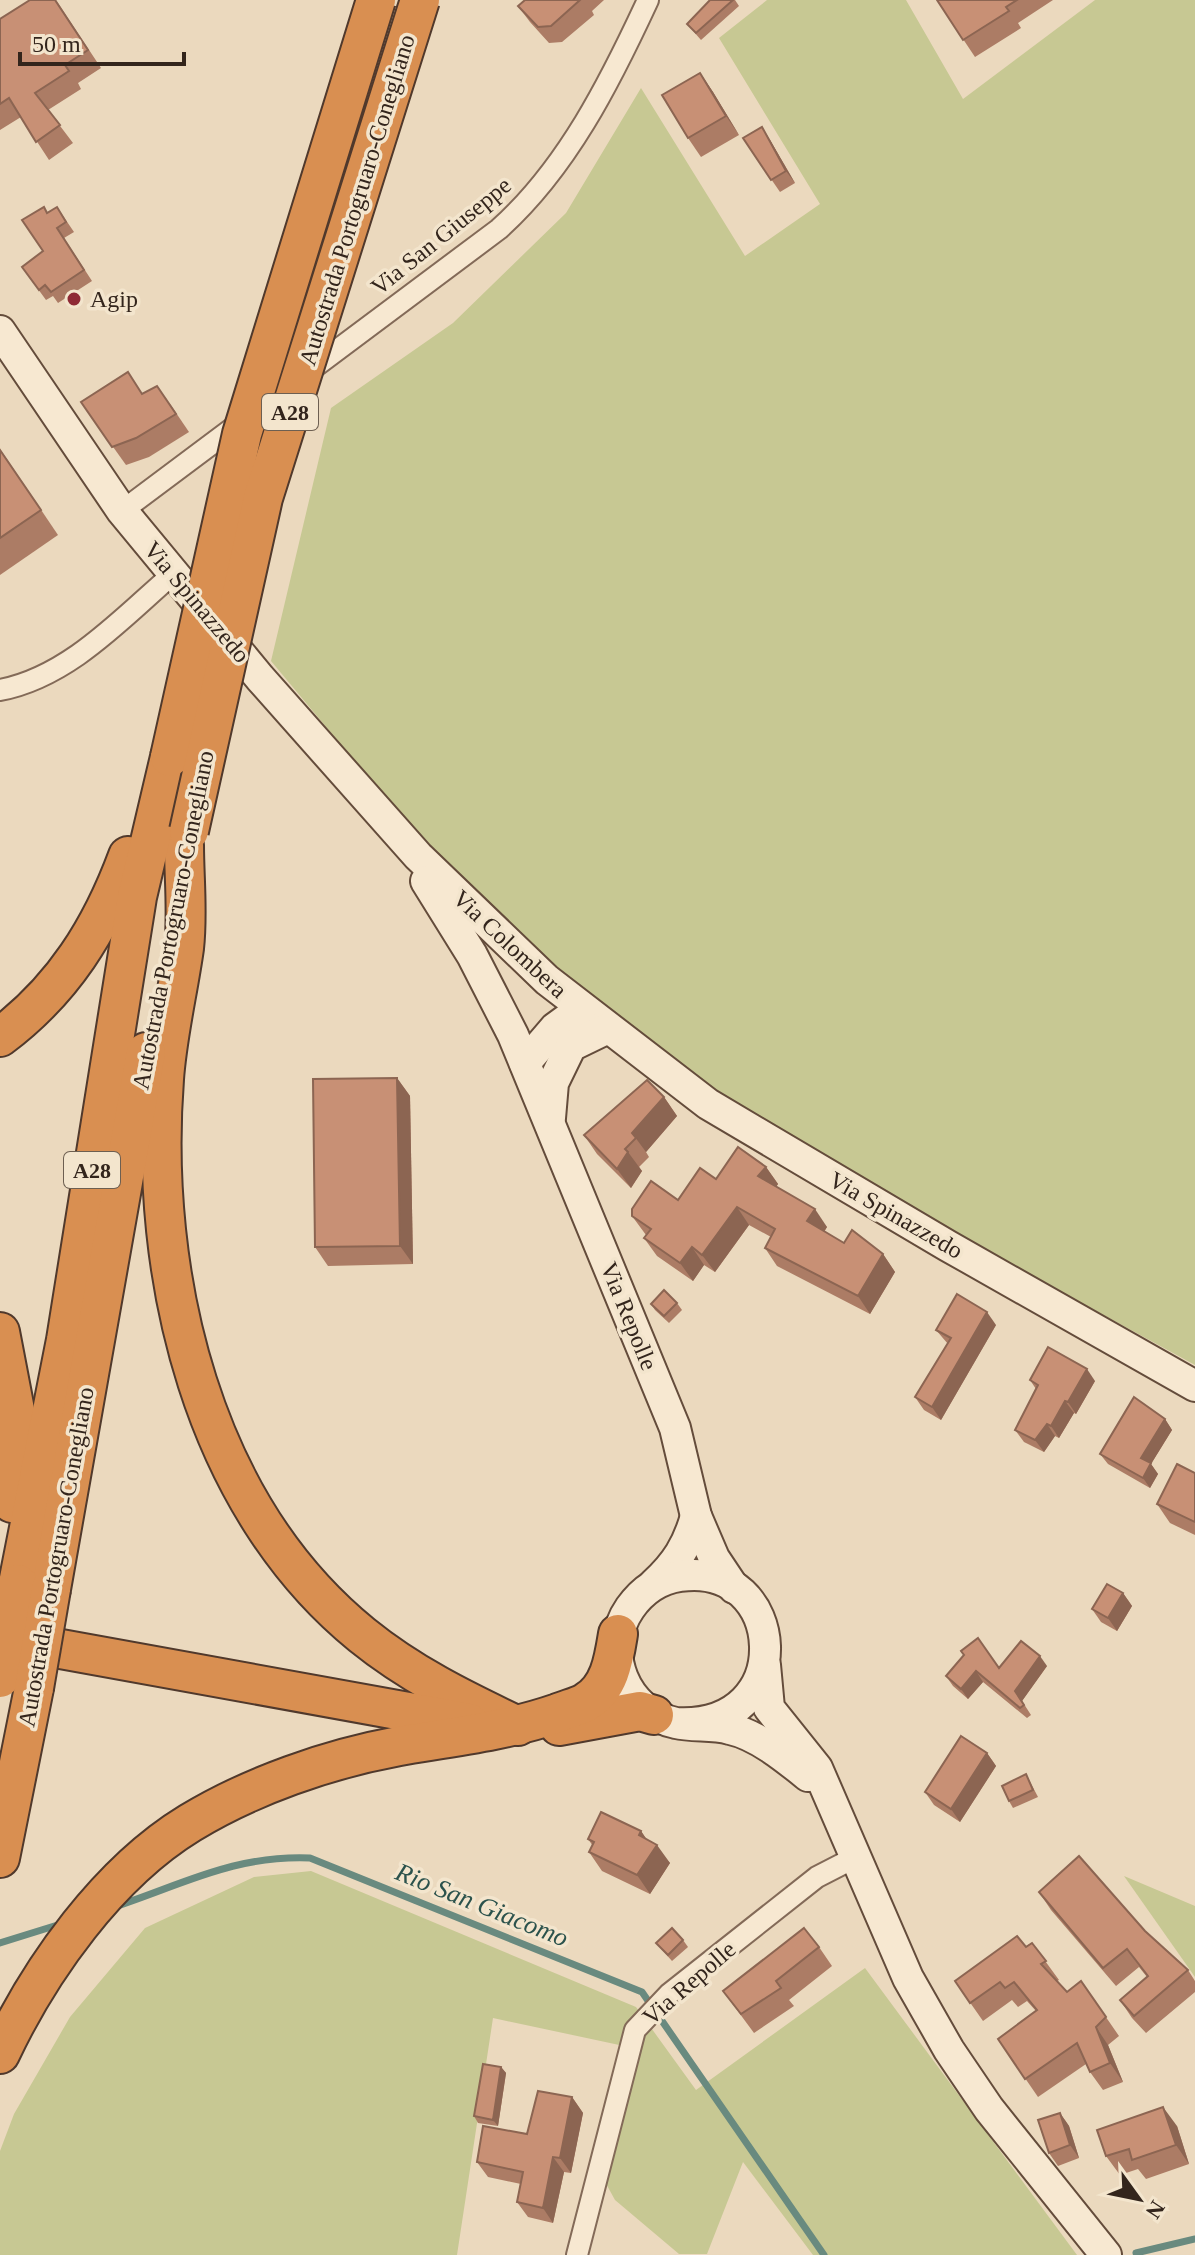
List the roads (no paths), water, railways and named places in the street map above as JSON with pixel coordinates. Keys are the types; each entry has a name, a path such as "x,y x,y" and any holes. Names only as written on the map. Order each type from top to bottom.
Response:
{"highway":[{"name":"Autostrada Portogruaro-Conegliano","path":"0,1858 23,1583 195,556 242,434 376,0"},
{"name":"Autostrada Portogruaro-Conegliano","path":"23,1583 263,498 420,0"},
{"path":"0,1037 23,1020 68,973 105,913 127,857 161,751"},
{"path":"187,838 184,943 164,1079 163,1215 177,1313 220,1442 241,1485 297,1571 360,1634 424,1681 518,1726"},
{"path":"0,1332 19,1431 10,1520 23,1583"},
{"path":"0,2054 23,2005 81,1923 120,1882 188,1824 243,1796 336,1761 394,1747 518,1726 588,1702 612,1673 618,1634"},
{"path":"0,1638 452,1722 573,1725 640,1711 665,1719"}],"street":[{"name":"Via San Giuseppe","path":"122,511 499,229 524,206 583,125 648,0"},
{"name":"Via Spinazzedo","path":"0,331 122,511 418,856"},
{"path":"0,690 24,685 76,656 173,574"},
{"name":"Via Colombera","path":"418,856 514,950 606,1029"},
{"name":"Via Repolle","path":"418,856 431,891 472,955 513,1035 550,1120 675,1428 696,1516 714,1558 761,1622 766,1643 769,1708 817,1768 908,1978 949,2050 989,2109 1106,2255"},
{"name":"Via Repolle","path":"513,1035 514,950"},
{"path":"525,1063 555,1028 581,1009"},
{"name":"Via Spinazzedo","path":"606,1029 708,1104 1195,1386"},
{"name":"Via Repolle","path":"550,1120 553,1083 571,1046 606,1029"},
{"path":"696,1516 690,1540 672,1568 630,1607 618,1634 617,1658 623,1681 636,1700 665,1719 699,1725 722,1718 749,1697 765,1665"},
{"path":"651,1587 671,1578 693,1574 715,1578 734,1588"},
{"name":"Via Repolle","path":"665,1719 732,1729 783,1756 828,1793"},
{"name":"Via Repolle","path":"577,2255 635,2030 669,1994 817,1877 854,1858"}],"waterway":[{"name":"Rio San Giacomo","path":"114,1907 233,1866 283,1858 310,1858 642,1992 824,2255"},
{"name":"Rio San Giacomo","path":"0,1943 64,1923"},
{"name":"Rio San Giacomo","path":"1136,2253 1195,2239"}],"place":[{"name":"Agip","path":"74,299"}]}
